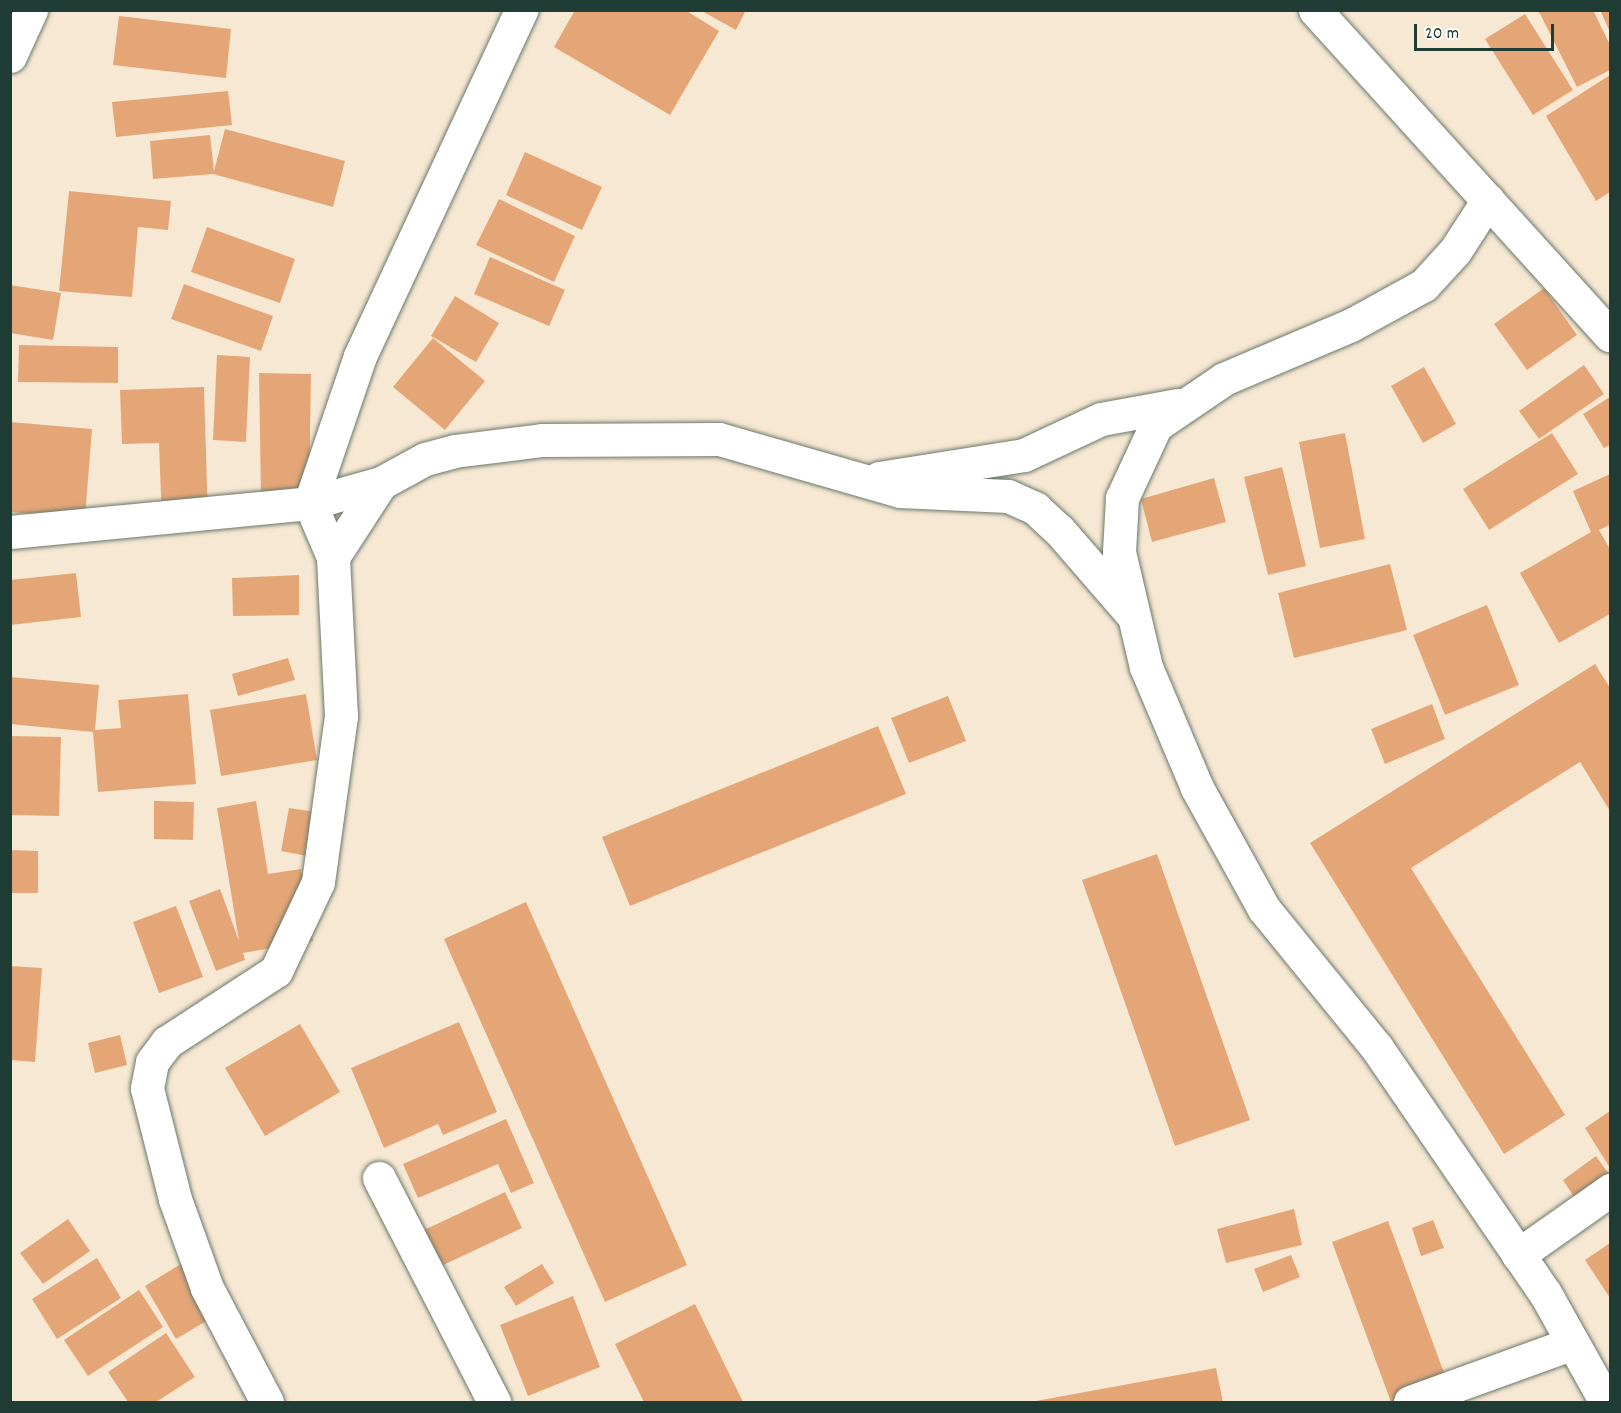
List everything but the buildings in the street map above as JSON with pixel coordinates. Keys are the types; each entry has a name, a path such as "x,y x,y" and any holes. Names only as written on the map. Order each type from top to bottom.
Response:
{"street":[{"path":"10,56 31,10"},
{"path":"267,1402 207,1288 175,1199 147,1088 152,1062 167,1042 276,971 318,882 341,716 333,557 310,503 360,356 521,10"},
{"path":"1315,10 1611,335"},
{"path":"868,479 1024,455 1101,419 1178,405 1424,285 1455,251 1488,200"},
{"path":"1178,405 1156,425 1122,498 1119,552 1131,613 1146,667 1197,788 1264,909 1377,1048 1518,1254 1606,1402"},
{"path":"10,532 310,503 381,483 425,459 454,451 542,441 709,439 929,496 1008,496 1035,508 1131,613"},
{"path":"333,557 381,483"},
{"path":"379,1178 494,1402"},
{"path":"1518,1254 1611,1190"},
{"path":"1410,1402 1573,1343"}]}
